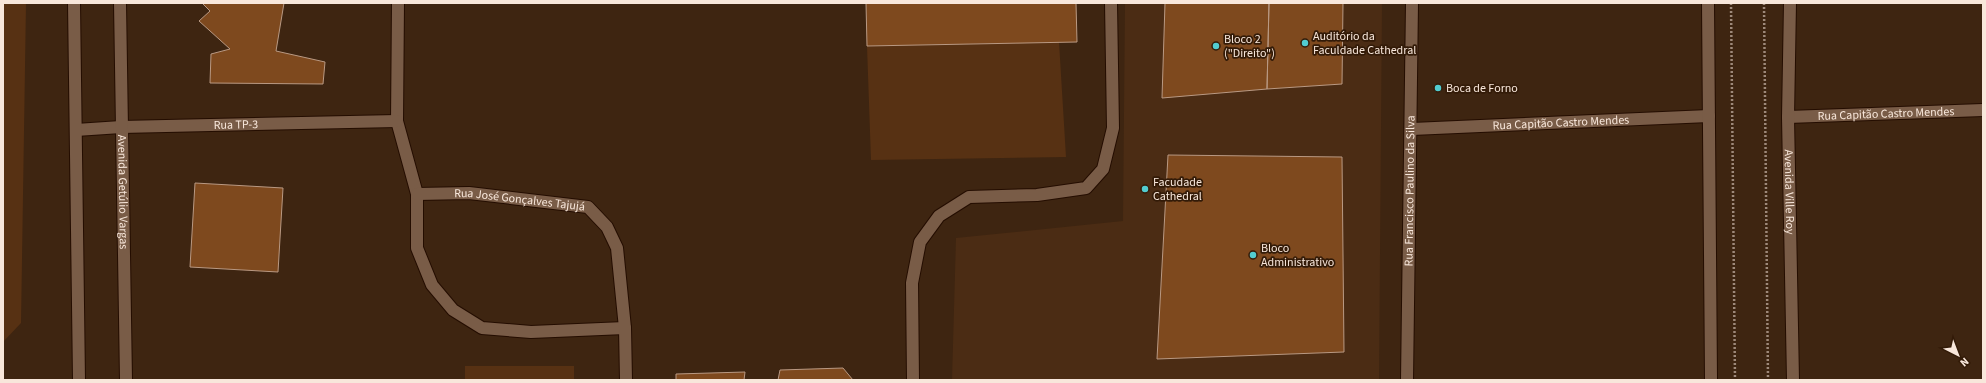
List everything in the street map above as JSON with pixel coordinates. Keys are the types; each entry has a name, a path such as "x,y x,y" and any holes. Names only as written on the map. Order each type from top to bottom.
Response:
{"street":[{"path":"74,3 79,380"},
{"name":"Avenida Getúlio Vargas","path":"120,3 126,380"},
{"path":"398,3 397,121 417,194 417,248 432,285 453,310 482,328 530,332 625,328"},
{"path":"913,380 912,283 920,242 940,216 969,197 1037,195 1086,188 1103,169 1112,128 1111,3"},
{"name":"Rua Francisco Paulino da Silva","path":"1407,380 1412,129 1412,3"},
{"path":"1708,3 1711,380"},
{"name":"Avenida Ville Roy","path":"1790,3 1788,117 1793,380"},
{"name":"Rua Capitão Castro Mendes","path":"1788,117 1983,110"},
{"name":"Rua Capitão Castro Mendes","path":"1412,129 1709,116"},
{"name":"Rua TP-3","path":"76,130 121,127 397,121"},
{"name":"Rua José Gonçalves Tajujá","path":"417,194 469,193 588,207 607,227 617,248 625,328 626,380"}],"path":[{"path":"1731,3 1735,380"},
{"path":"1764,3 1768,380"}],"shaded area":[{"path":"3,3 26,3 21,323 3,342"},
{"name":"Facudade Cathedral","path":"1125,3 1382,3 1379,380 952,380 956,238 1123,221","holes":["1168,155 1342,157 1343,352 1158,359"]},
{"path":"1059,42 1066,157 871,160 867,46"},
{"path":"465,366 574,366 574,380 465,380"}],"building":[{"path":"202,3 284,3 276,51 325,62 323,84 210,83 211,54 230,49 199,21 210,11"},
{"path":"866,3 1076,3 1077,42 867,46"},
{"name":"Bloco 2 (\"Direito\")","path":"1165,3 1269,3 1267,89 1162,98"},
{"name":"Auditório da Faculdade Cathedral","path":"1269,3 1343,3 1342,84 1267,89"},
{"name":"Bloco Administrativo","path":"1168,155 1342,157 1344,352 1157,359"},
{"path":"195,183 283,188 278,272 190,267"},
{"path":"843,368 853,380 778,380 780,370"},
{"path":"745,372 744,380 676,380 676,374"}],"place":[{"name":"Auditório da Faculdade Cathedral","path":"1305,43"},
{"name":"Bloco 2 (\"Direito\")","path":"1216,46"},
{"name":"Boca de Forno","path":"1438,88"},
{"name":"Facudade Cathedral","path":"1145,189"},
{"name":"Bloco Administrativo","path":"1253,255"}]}
